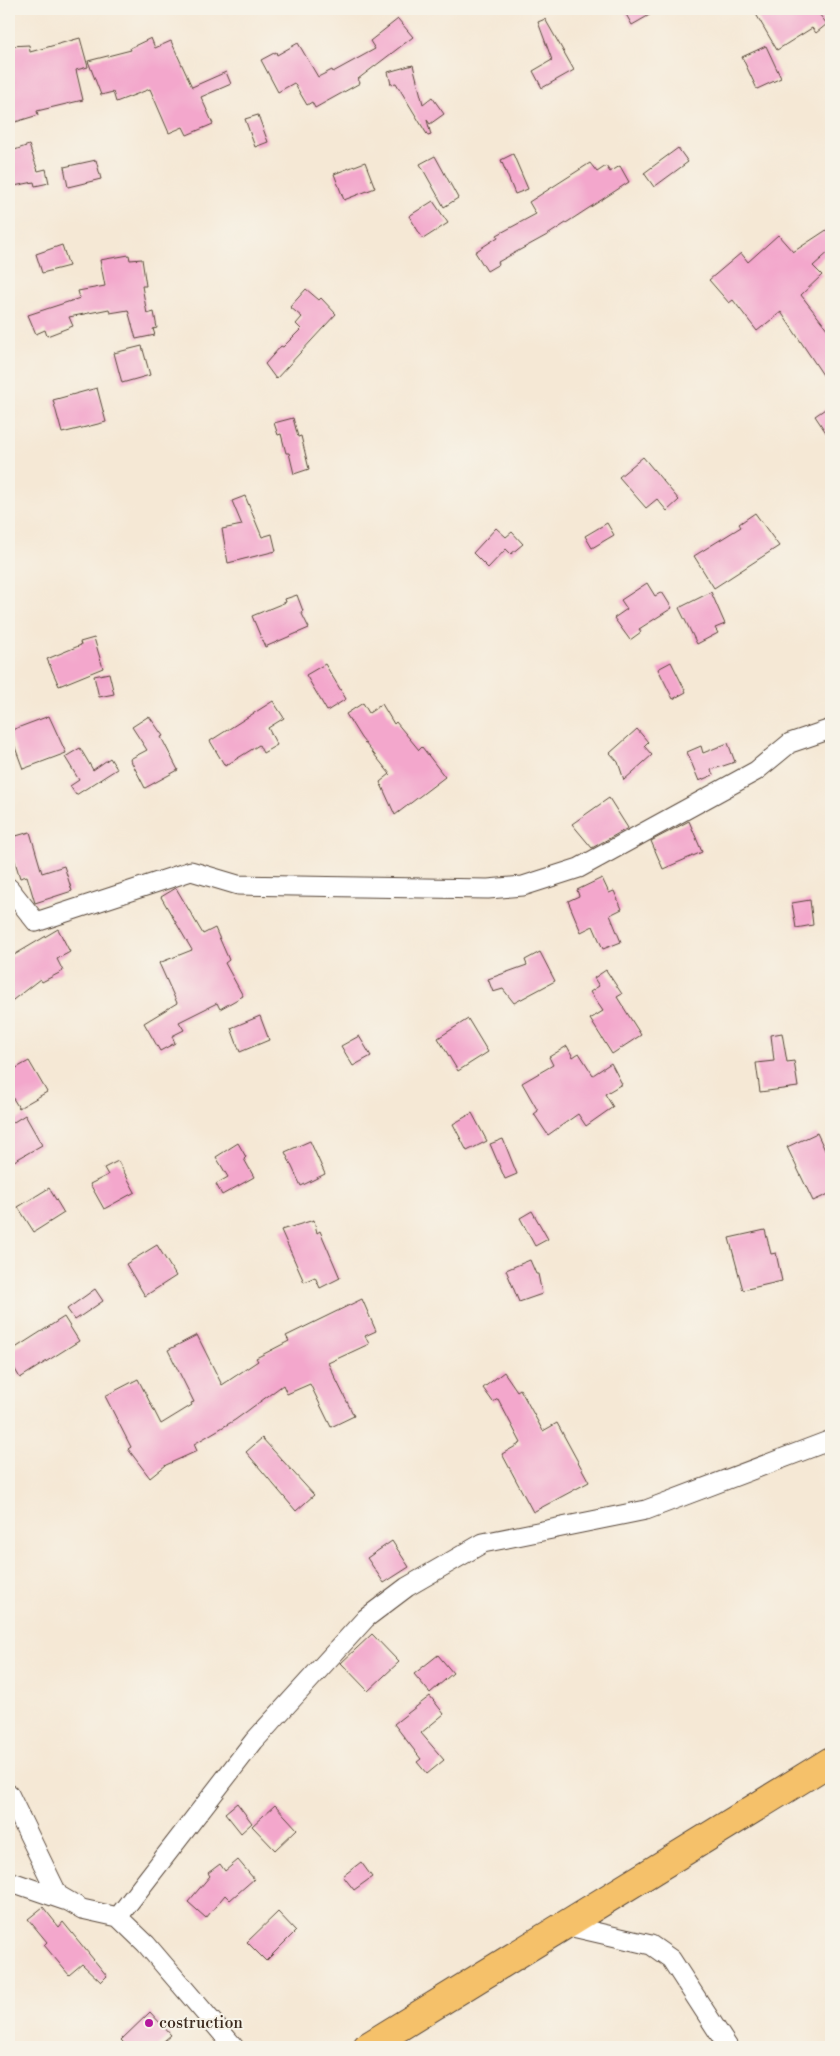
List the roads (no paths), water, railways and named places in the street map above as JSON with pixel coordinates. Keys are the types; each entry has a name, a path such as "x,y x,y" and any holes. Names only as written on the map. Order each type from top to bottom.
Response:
{"main road":[{"path":"367,2047 831,1761"}],"street":[{"path":"9,888 36,922 191,871 238,885 488,889 523,886 579,868 756,770 790,743 831,729"},
{"path":"118,1917 254,1741 366,1618 407,1587 483,1543 646,1510 831,1440"},
{"path":"9,1794 54,1889 82,1910 118,1917 146,1944 234,2047"},
{"path":"9,1881 70,1902"},
{"path":"564,1925 612,1938 651,1944 663,1951 671,1959 728,2047"}],"place":[{"name":"costruction","path":"149,2023"}]}
